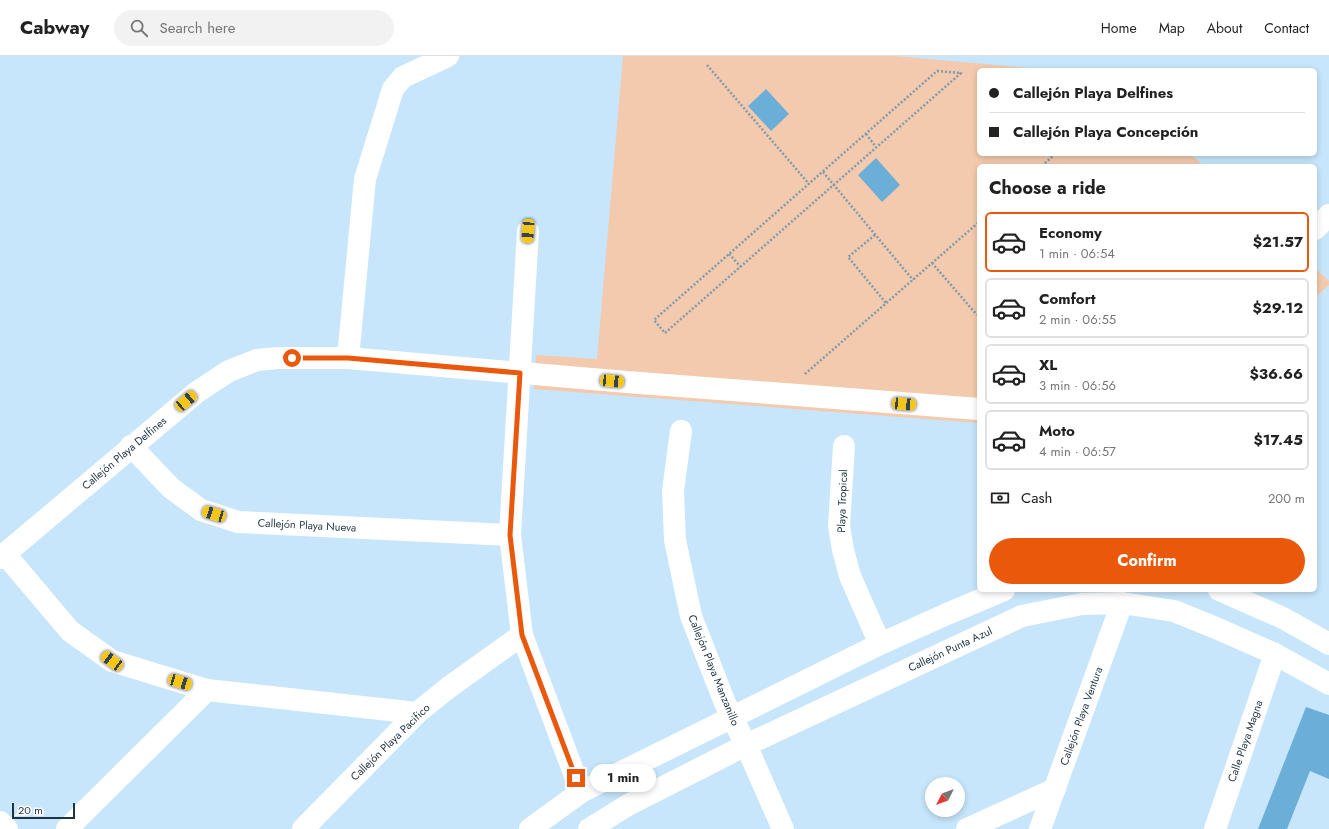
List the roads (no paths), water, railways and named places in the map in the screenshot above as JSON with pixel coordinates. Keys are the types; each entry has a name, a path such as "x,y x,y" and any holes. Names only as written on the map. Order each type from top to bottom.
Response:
{"street":[{"path":"348,358 365,179 393,89 403,77 448,56"},
{"path":"1317,227 1329,215"},
{"path":"528,231 510,535 522,635 581,792"},
{"name":"Callejón Playa Delfines","path":"3,556 131,446 197,392 229,371 257,360 278,358 348,358 977,409"},
{"name":"Callejón Playa Manzanillo","path":"681,431 673,491 674,540 690,616 731,717 746,745 783,829"},
{"name":"Callejón Playa Nueva","path":"131,446 171,488 201,510 238,522 510,535"},
{"name":"Playa Tropical","path":"844,446 839,526 843,550 850,576 880,644"},
{"path":"3,556 70,631 112,661 207,690 417,712"},
{"path":"530,829 581,792 880,644 999,592"},
{"path":"1226,592 1283,618 1329,644"},
{"name":"Callejón Punta Azul","path":"589,829 628,805 746,745 1022,616 1082,604 1122,604 1174,612 1216,628 1275,654 1329,684"},
{"name":"Callejón Playa Ventura","path":"1040,829 1122,604"},
{"name":"Callejón Playa Pacifico","path":"303,829 417,712 522,635"},
{"name":"Calle Playa Magna","path":"1215,829 1275,654"},
{"path":"67,829 207,690"},
{"path":"967,829 1055,789"},
{"path":"0,822 8,829"}]}
